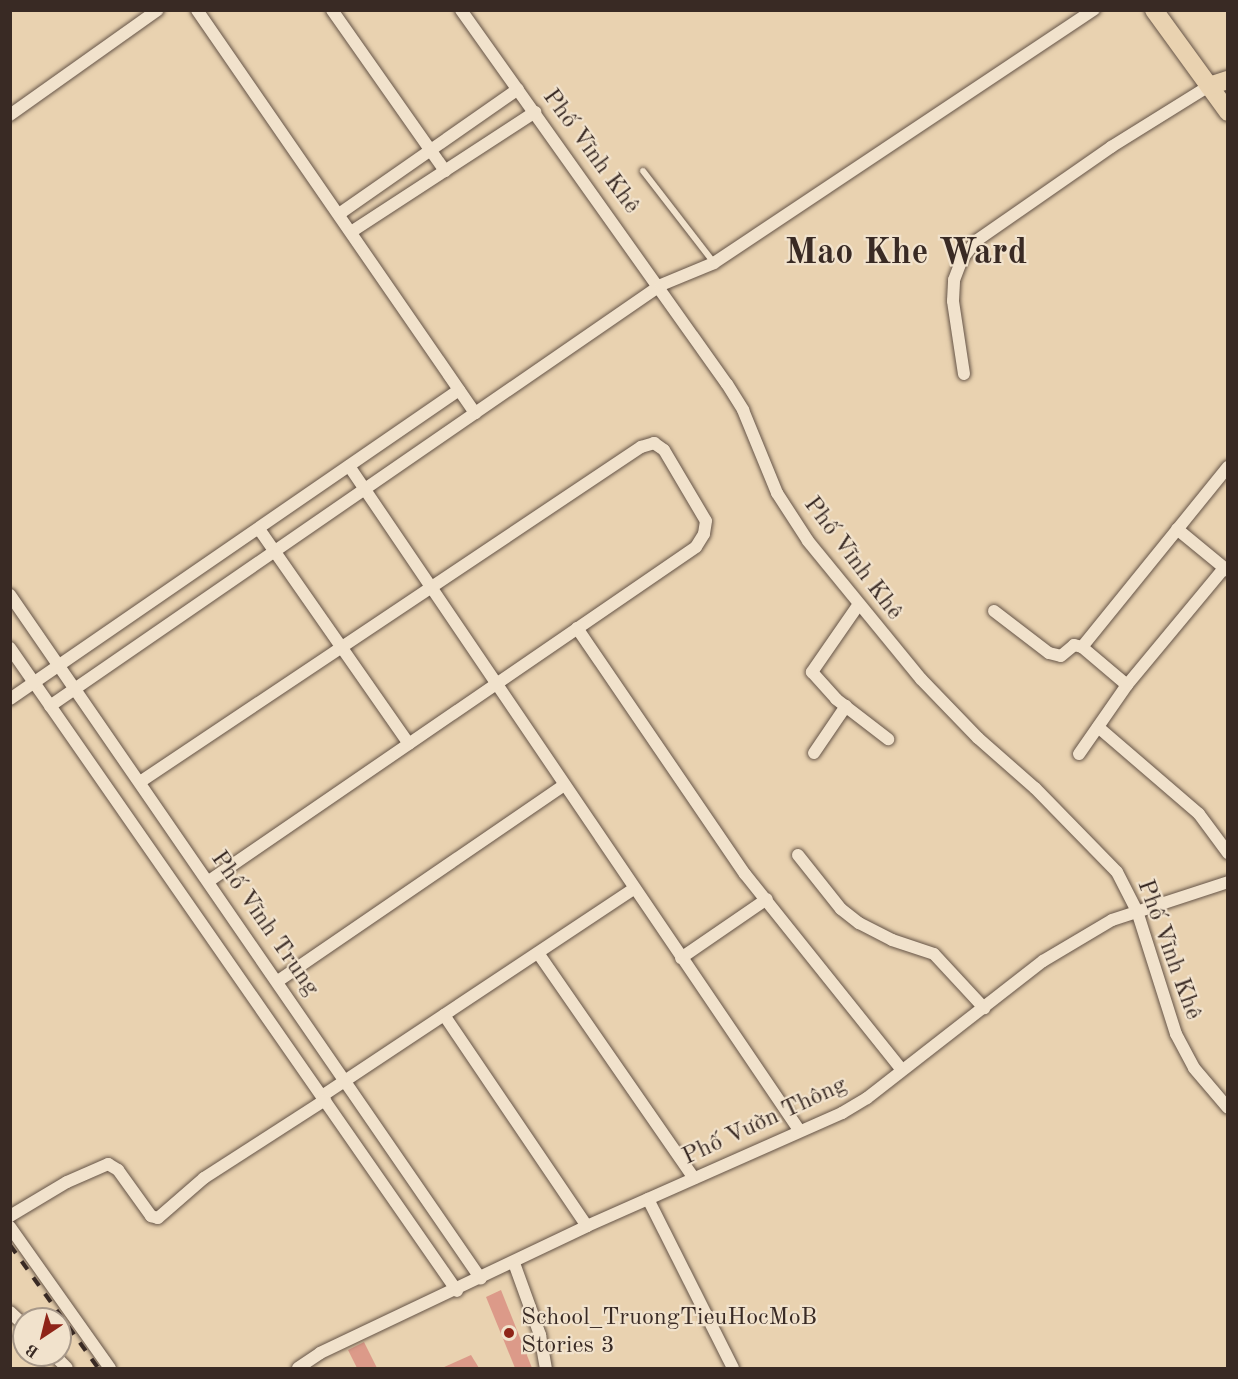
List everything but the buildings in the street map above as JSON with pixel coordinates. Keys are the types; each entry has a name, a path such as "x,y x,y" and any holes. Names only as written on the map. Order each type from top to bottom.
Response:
{"main road":[{"path":"1154,10 1227,112"},
{"path":"1209,86 1227,80"}],"street":[{"path":"10,114 158,10"},
{"path":"196,10 475,413"},
{"path":"332,10 445,171"},
{"name":"Phố Vĩnh Khê","path":"461,10 661,285 743,410 777,493 808,541 921,679 1116,872 1137,910 1176,1034 1194,1068 1227,1108"},
{"path":"51,705 661,285 714,263 1094,10"},
{"path":"964,374 953,301 954,280 962,259 976,241 1111,147 1209,86"},
{"path":"339,214 518,89"},
{"path":"351,232 535,112"},
{"path":"10,699 61,667 459,390"},
{"path":"140,782 641,447 654,443 664,450 700,506 706,521 704,534 696,547 209,881"},
{"path":"349,466 633,889 799,1130"},
{"path":"1082,647 1227,467"},
{"path":"259,529 409,744"},
{"path":"1079,754 1127,685 1226,569 1177,529"},
{"name":"Phố Vĩnh Trung","path":"10,595 278,981 481,1279"},
{"path":"859,604 812,672 846,706 888,739"},
{"path":"994,611 1049,653 1061,656 1074,645 1082,647 1127,685"},
{"path":"576,628 745,874 902,1071"},
{"name":"Phố Vĩnh Trung","path":"10,648 457,1291"},
{"path":"813,753 846,706"},
{"path":"1098,727 1199,814 1227,853"},
{"path":"278,981 564,785"},
{"path":"798,855 841,909 859,924 892,940 934,954 984,1008"},
{"name":"Phố Vườn Thông","path":"298,1368 320,1353 457,1291 587,1226 799,1130 842,1113 902,1071 1043,962 1112,920 1227,882"},
{"path":"10,1216 67,1182 108,1164 118,1170 151,1216 158,1218 204,1178 346,1080 633,889"},
{"path":"681,958 767,899"},
{"path":"538,953 694,1178"},
{"path":"444,1015 587,1226"},
{"path":"648,1199 733,1368"},
{"path":"10,1227 110,1368"},
{"path":"514,1263 540,1335 546,1368"}],"lane":[{"path":"643,171 714,263"}],"railway":[{"path":"10,1245 98,1368"}],"place":[{"name":"School_TruongTieuHocMoB Stories 3","path":"509,1333"}],"district":[{"name":"Mao Khe Ward","path":"906,255"}]}
